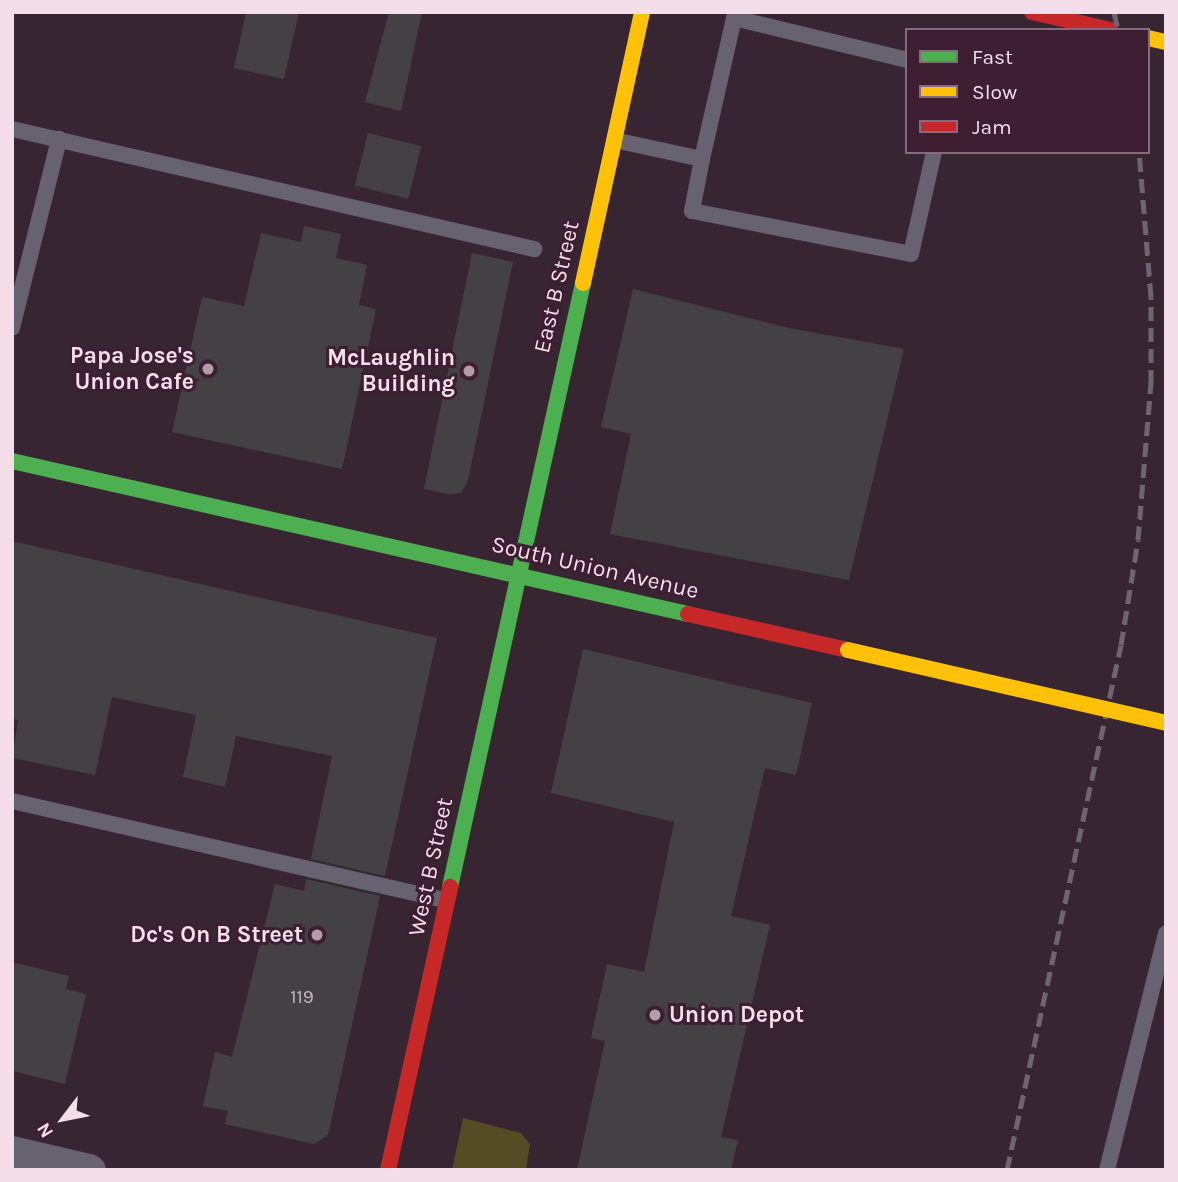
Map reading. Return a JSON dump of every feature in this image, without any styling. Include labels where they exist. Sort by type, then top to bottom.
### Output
[{"type":"street","name":"East B Street","points":[[516,572],[642,12]]},
{"type":"street","points":[[1032,12],[1102,28]]},
{"type":"street","name":"South Union Avenue","points":[[12,461],[516,572],[1166,723]]},
{"type":"street","name":"West B Street","points":[[388,1170],[516,572]]},
{"type":"street","points":[[12,1153],[89,1170]]},
{"type":"lane","points":[[905,60],[734,18],[692,211],[911,254],[934,154]]},
{"type":"lane","points":[[12,129],[534,249]]},
{"type":"lane","points":[[12,328],[59,139]]},
{"type":"lane","points":[[614,140],[702,159]]},
{"type":"lane","points":[[12,801],[447,901]]},
{"type":"lane","points":[[1107,1170],[1166,933]]},
{"type":"shaded area","points":[[463,1118],[521,1133],[530,1144],[526,1170],[452,1170]]},
{"type":"building","points":[[246,12],[299,12],[284,79],[234,68]]},
{"type":"building","points":[[389,12],[422,12],[401,111],[365,102]]},
{"type":"building","points":[[368,133],[421,146],[408,199],[355,185]]},
{"type":"building","points":[[304,226],[341,234],[336,258],[367,265],[359,305],[376,309],[342,469],[172,432],[202,297],[244,306],[261,233],[301,242]]},
{"type":"building","name":"McLaughlin Building","points":[[472,253],[513,262],[468,480],[461,493],[448,494],[424,489]]},
{"type":"building","points":[[633,289],[789,328],[904,349],[849,580],[610,534],[631,434],[601,427]]},
{"type":"building","points":[[12,541],[437,638],[385,876],[311,859],[332,756],[236,736],[225,787],[183,777],[196,715],[112,697],[95,775],[12,758],[18,720],[12,719]]},
{"type":"building","points":[[583,649],[812,703],[796,775],[765,768],[731,916],[770,925],[721,1137],[738,1140],[731,1170],[577,1170],[605,1041],[591,1038],[607,964],[644,972],[674,822],[551,793]]},
{"type":"building","points":[[306,879],[380,896],[328,1135],[314,1144],[225,1124],[228,1111],[203,1106],[215,1052],[232,1057],[275,884],[304,891]]},
{"type":"building","points":[[12,962],[69,976],[66,989],[86,994],[65,1084],[12,1071]]},
{"type":"railway","points":[[1114,12],[1118,28]]},
{"type":"railway","points":[[1007,1170],[1121,645],[1138,540],[1151,383],[1151,297],[1139,154]]},
{"type":"traffic: fast","points":[[450,887],[583,283]]},
{"type":"traffic: fast","points":[[12,461],[688,614]]},
{"type":"traffic: slow","points":[[583,283],[642,12]]},
{"type":"traffic: slow","points":[[1150,38],[1166,42]]},
{"type":"traffic: slow","points":[[848,650],[1166,723]]},
{"type":"traffic: jam","points":[[1032,12],[1102,28]]},
{"type":"traffic: jam","points":[[688,614],[848,650]]},
{"type":"traffic: jam","points":[[388,1170],[450,887]]},
{"type":"place","name":"Papa Jose's Union Cafe","points":[[208,369]]},
{"type":"place","name":"McLaughlin Building","points":[[469,371]]},
{"type":"place","name":"Dc's On B Street","points":[[317,935]]},
{"type":"place","name":"Union Depot","points":[[655,1015]]}]
